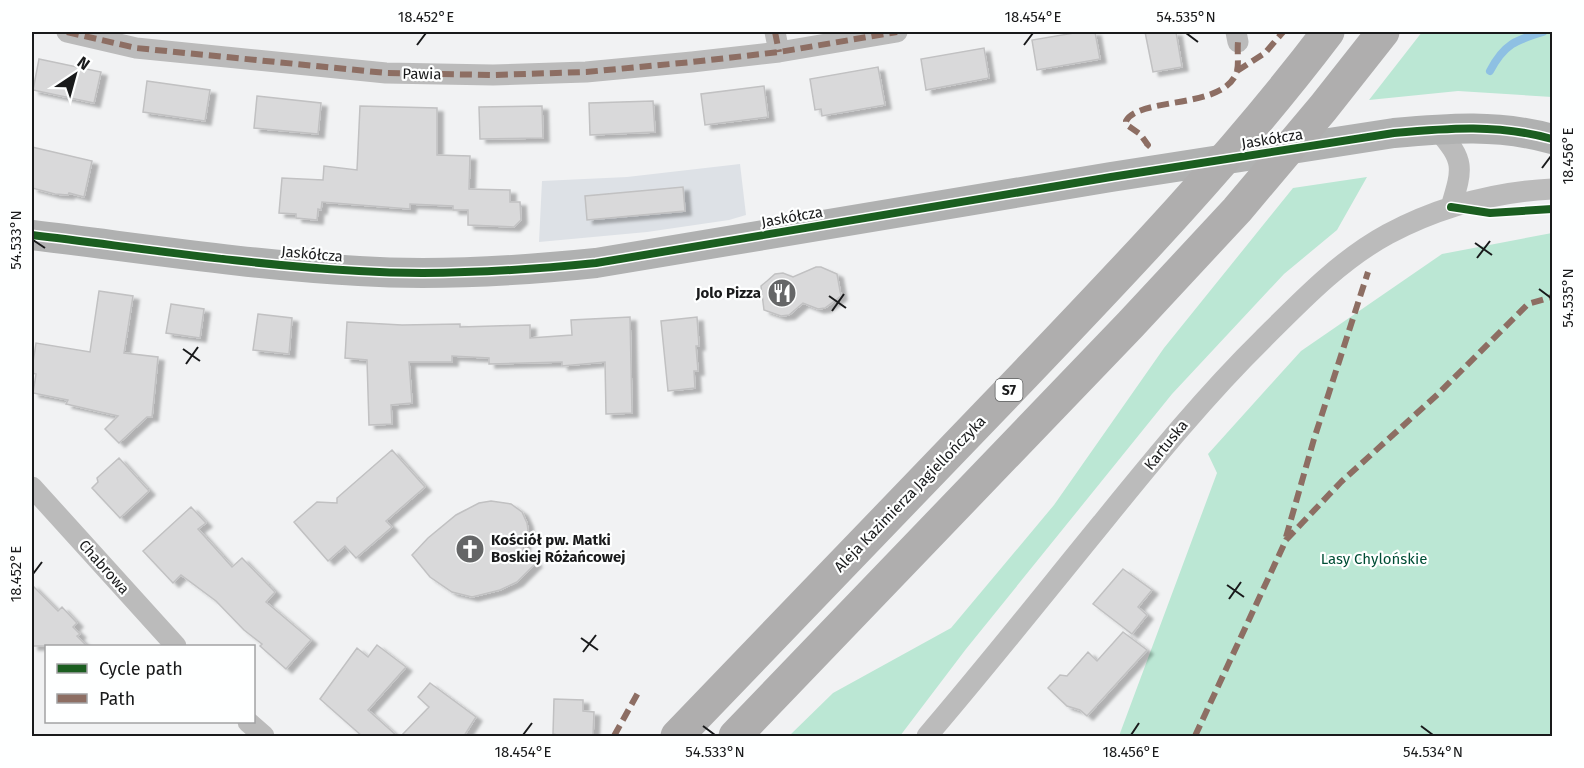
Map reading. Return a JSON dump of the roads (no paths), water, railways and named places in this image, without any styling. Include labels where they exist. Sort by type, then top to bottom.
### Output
[{"type":"highway","name":"Aleja Kazimierza Jagiellończyka","points":[[677,736],[1112,283],[1190,198],[1273,101],[1328,32]]},
{"type":"highway","points":[[735,736],[1130,325],[1237,210],[1323,108],[1383,32]]},
{"type":"street","name":"Pawia","points":[[67,32],[136,48],[386,73],[493,75],[586,72],[777,42],[897,32]]},
{"type":"street","name":"Jaskółcza","points":[[32,235],[245,261],[359,272],[439,273],[524,269],[596,263],[1111,177],[1394,134],[1437,129],[1508,129],[1552,139]]},
{"type":"street","points":[[1437,129],[1457,154],[1460,164],[1451,207]]},
{"type":"street","name":"Kartuska","points":[[927,736],[1188,417],[1290,312],[1354,257],[1388,235],[1451,207],[1508,193],[1552,189]]},
{"type":"street","name":"Chabrowa","points":[[32,488],[175,645]]},
{"type":"street","points":[[249,723],[264,736]]},
{"type":"waterway","points":[[1490,71],[1500,55],[1512,44],[1543,32]]},
{"type":"place","name":"Jolo Pizza","points":[[782,293]]},
{"type":"place","name":"Kościół pw. Matki Boskiej Różańcowej","points":[[470,549]]},
{"type":"park label","name":"Lasy Chylońskie","points":[[1374,559]]}]
